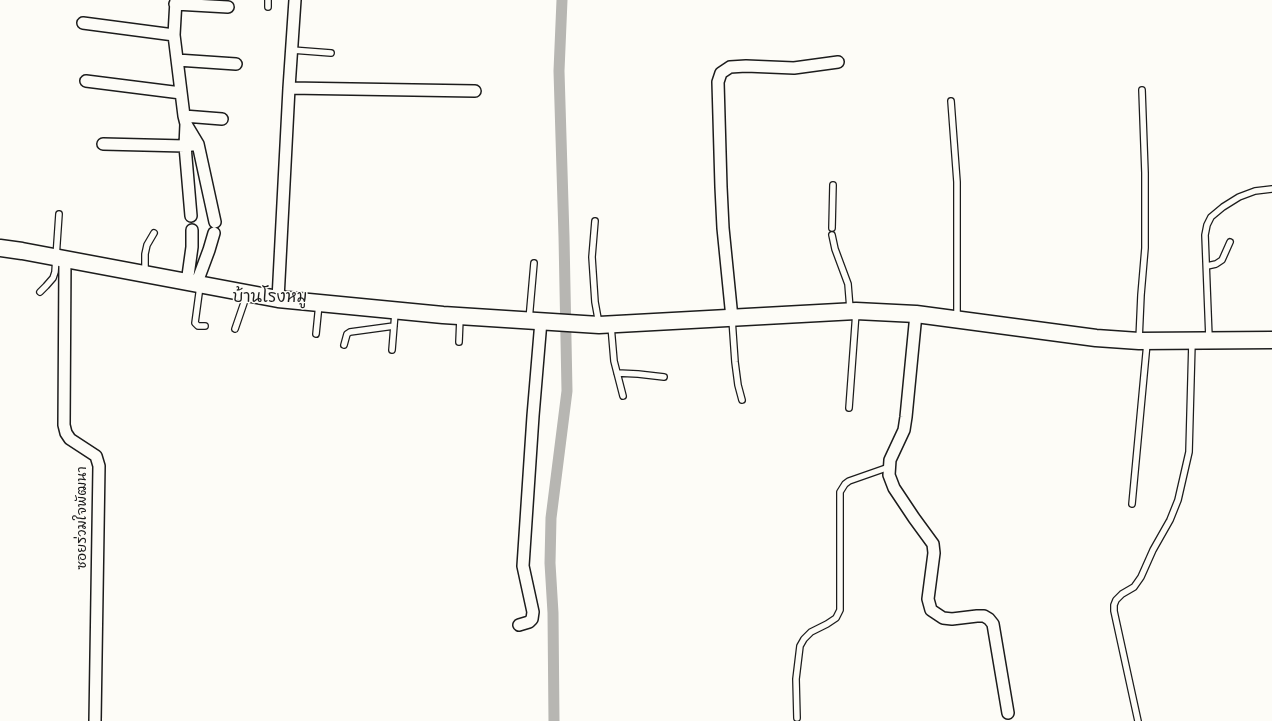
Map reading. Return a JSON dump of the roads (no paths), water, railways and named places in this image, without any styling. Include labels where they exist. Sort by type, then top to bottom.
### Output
[{"type":"street","points":[[278,299],[295,0]]},
{"type":"street","points":[[192,216],[185,146],[185,120],[180,93],[174,35],[175,2],[228,7]]},
{"type":"street","points":[[83,23],[174,35]]},
{"type":"street","points":[[177,60],[236,64]]},
{"type":"street","points":[[732,318],[721,194],[718,82],[722,72],[730,67],[746,66],[794,68],[838,62]]},
{"type":"street","points":[[86,82],[180,93]]},
{"type":"street","points":[[289,88],[475,90]]},
{"type":"street","points":[[185,120],[222,119]]},
{"type":"street","points":[[185,120],[198,144],[215,222]]},
{"type":"street","points":[[103,144],[185,146],[198,144]]},
{"type":"street","points":[[192,230],[194,284]]},
{"type":"street","points":[[194,284],[210,250],[214,233]]},
{"type":"street","points":[[0,248],[278,299],[460,316],[601,324],[853,311],[916,314],[1096,338],[1143,341],[1272,340]]},
{"type":"street","name":"ซอยร่วมใจพัฒนา","points":[[61,258],[64,425],[66,433],[70,439],[96,456],[99,466],[95,721]]},
{"type":"street","points":[[916,314],[904,430],[899,444],[892,455],[889,475],[894,488],[933,544],[934,553],[928,600],[931,610],[943,618],[952,620],[984,616],[990,619],[993,624],[1008,714]]},
{"type":"street","points":[[519,625],[529,622],[532,619],[533,612],[523,566],[533,416],[535,321]]},
{"type":"lane","points":[[268,0],[268,7]]},
{"type":"lane","points":[[292,50],[331,53]]},
{"type":"lane","points":[[1132,504],[1143,341],[1145,173],[1142,90]]},
{"type":"lane","points":[[951,101],[958,188],[957,320]]},
{"type":"lane","points":[[832,228],[833,185]]},
{"type":"lane","points":[[1210,341],[1205,235],[1207,225],[1211,217],[1240,197],[1255,191],[1272,189]]},
{"type":"lane","points":[[40,292],[52,278],[61,258],[60,214]]},
{"type":"lane","points":[[595,221],[592,257],[595,302],[601,324],[613,356],[623,396]]},
{"type":"lane","points":[[145,275],[145,254],[147,245],[154,233]]},
{"type":"lane","points":[[832,235],[835,249],[848,284],[853,311],[849,408]]},
{"type":"lane","points":[[1207,266],[1216,264],[1222,260],[1230,242]]},
{"type":"lane","points":[[534,262],[535,321]]},
{"type":"lane","points":[[194,284],[195,323],[198,326],[205,326]]},
{"type":"lane","points":[[235,329],[247,294]]},
{"type":"lane","points":[[316,334],[319,303]]},
{"type":"lane","points":[[392,350],[396,310]]},
{"type":"lane","points":[[459,342],[460,316]]},
{"type":"lane","points":[[732,318],[735,362],[738,385],[742,400]]},
{"type":"lane","points":[[344,345],[347,334],[350,332],[394,326]]},
{"type":"lane","points":[[1138,721],[1114,611],[1114,605],[1116,600],[1122,594],[1134,587],[1170,520],[1178,500],[1189,452],[1192,341]]},
{"type":"lane","points":[[617,373],[664,377]]},
{"type":"lane","points":[[797,718],[796,679],[800,646],[811,632],[836,618],[840,610],[840,492],[849,481],[889,467]]},
{"type":"waterway","points":[[554,721],[553,613],[550,563],[551,518],[567,391],[559,71],[562,0]]},
{"type":"district","name":"บ้านโรงหมู","points":[[270,298]]}]
